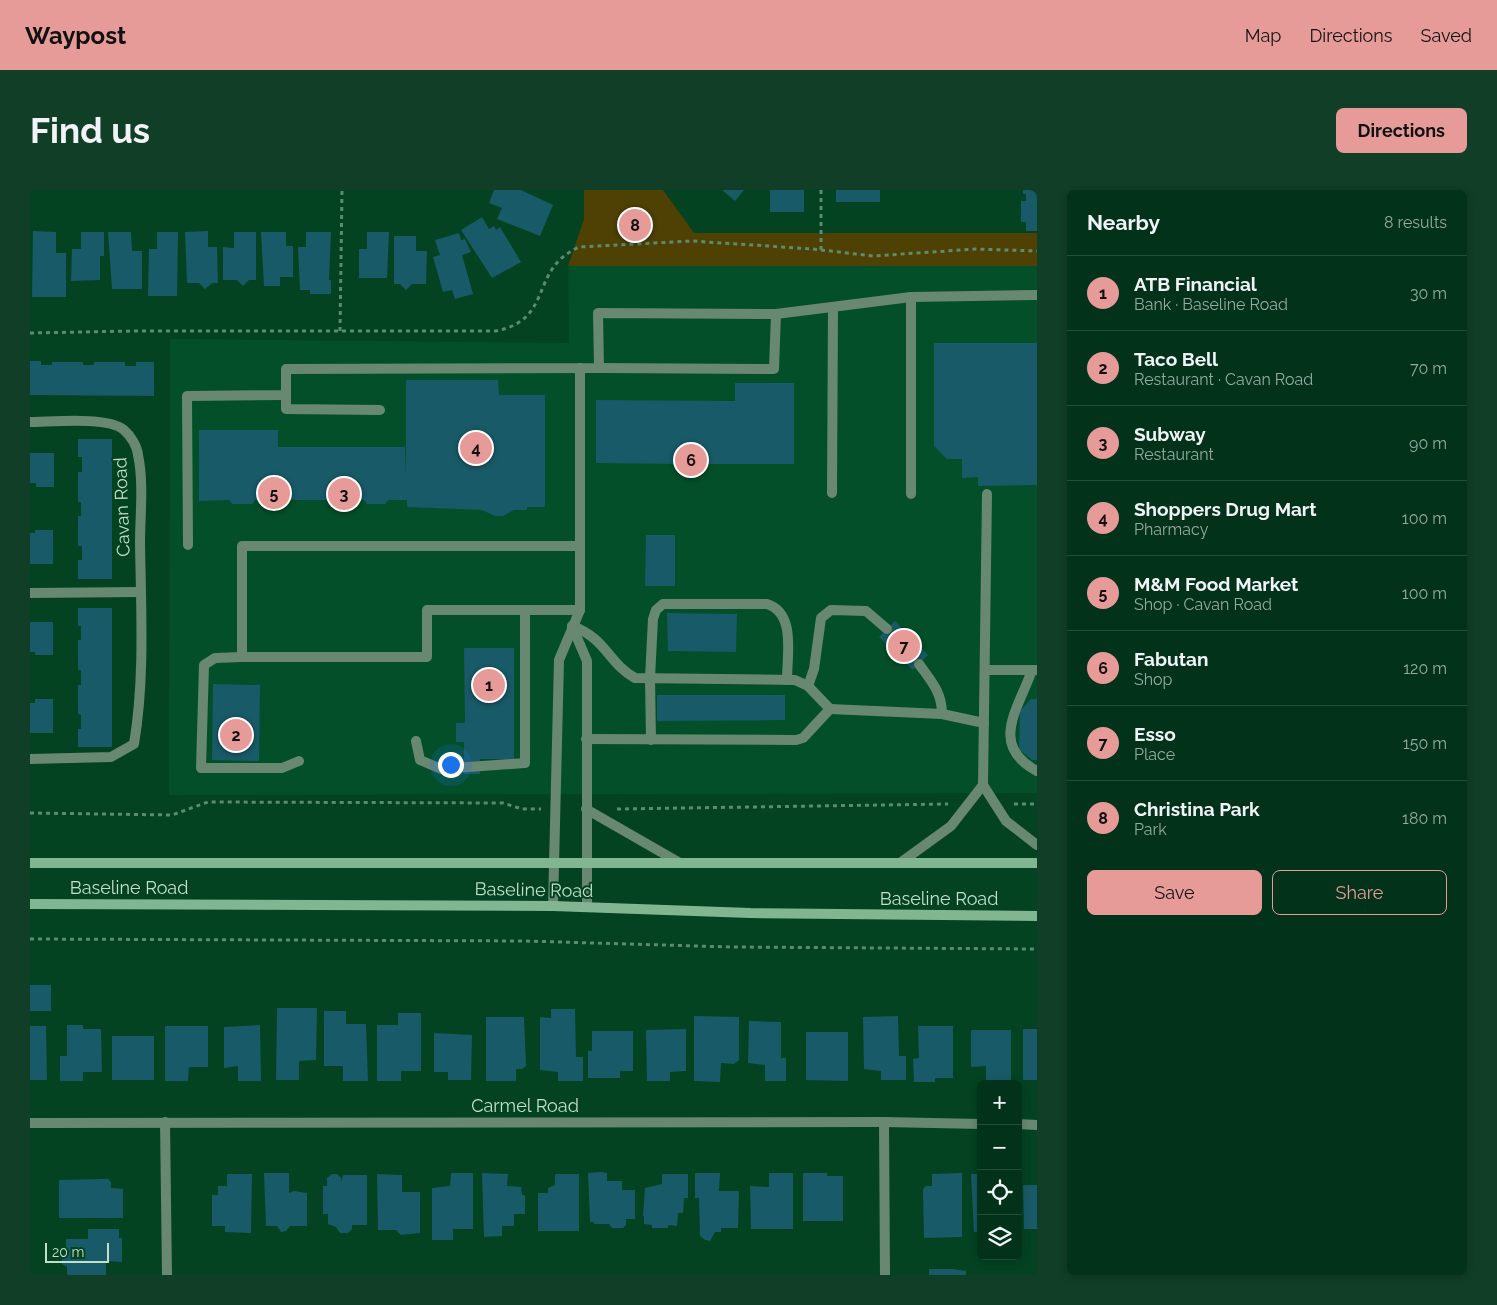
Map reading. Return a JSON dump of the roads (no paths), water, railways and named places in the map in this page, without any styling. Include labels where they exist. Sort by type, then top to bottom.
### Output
[{"type":"main road","name":"Baseline Road","points":[[30,863],[1037,863]]},
{"type":"main road","name":"Baseline Road","points":[[30,904],[553,906],[750,914],[1037,916]]},
{"type":"street","points":[[599,368],[598,313],[776,314],[911,297],[1037,295]]},
{"type":"street","points":[[911,297],[911,494]]},
{"type":"street","points":[[832,493],[833,308]]},
{"type":"street","points":[[380,410],[286,409],[286,369],[774,369],[776,314]]},
{"type":"street","points":[[553,906],[559,660],[580,610],[580,368]]},
{"type":"street","points":[[188,545],[187,396],[286,395]]},
{"type":"street","name":"Cavan Road","points":[[30,422],[100,422],[121,428],[128,434],[137,450],[140,467],[139,716],[134,744],[111,758],[30,759]]},
{"type":"street","points":[[987,494],[983,785],[1006,821],[1037,845]]},
{"type":"street","points":[[242,657],[242,546],[580,546]]},
{"type":"street","points":[[30,593],[140,592]]},
{"type":"street","points":[[651,740],[650,678],[653,619],[656,610],[663,604],[758,604],[777,607],[787,622],[787,680]]},
{"type":"street","points":[[299,761],[282,768],[201,768],[204,665],[215,658],[242,657],[427,657],[427,610],[580,610]]},
{"type":"street","points":[[416,741],[420,760],[441,769],[526,763],[525,610]]},
{"type":"street","points":[[808,686],[814,669],[821,618],[831,610],[866,611],[887,629]]},
{"type":"street","points":[[572,626],[584,631],[602,644],[631,675],[650,678],[787,680],[802,682],[830,709],[942,714],[984,723]]},
{"type":"street","points":[[572,626],[586,661],[587,908]]},
{"type":"street","points":[[919,664],[938,690],[942,702],[942,714]]},
{"type":"street","points":[[986,670],[1035,670],[1013,714],[1010,742],[1020,762],[1037,771]]},
{"type":"street","points":[[586,740],[796,740],[803,738],[830,709]]},
{"type":"street","points":[[900,864],[951,826],[983,785]]},
{"type":"street","points":[[586,808],[680,863]]},
{"type":"street","points":[[166,1122],[167,1275]]},
{"type":"street","points":[[884,1122],[886,1275]]},
{"type":"street","name":"Carmel Road","points":[[30,1123],[884,1122],[977,1124]]},
{"type":"street","points":[[1022,1124],[1037,1125]]},
{"type":"place","name":"Christina Park","points":[[635,225]]},
{"type":"place","name":"Shoppers Drug Mart","points":[[476,448]]},
{"type":"place","name":"Fabutan","points":[[691,460]]},
{"type":"place","name":"M&M Food Market","points":[[274,493]]},
{"type":"place","name":"Subway","points":[[344,494]]},
{"type":"place","name":"Esso","points":[[904,646]]},
{"type":"place","name":"ATB Financial","points":[[489,685]]},
{"type":"place","name":"Taco Bell","points":[[236,735]]}]
